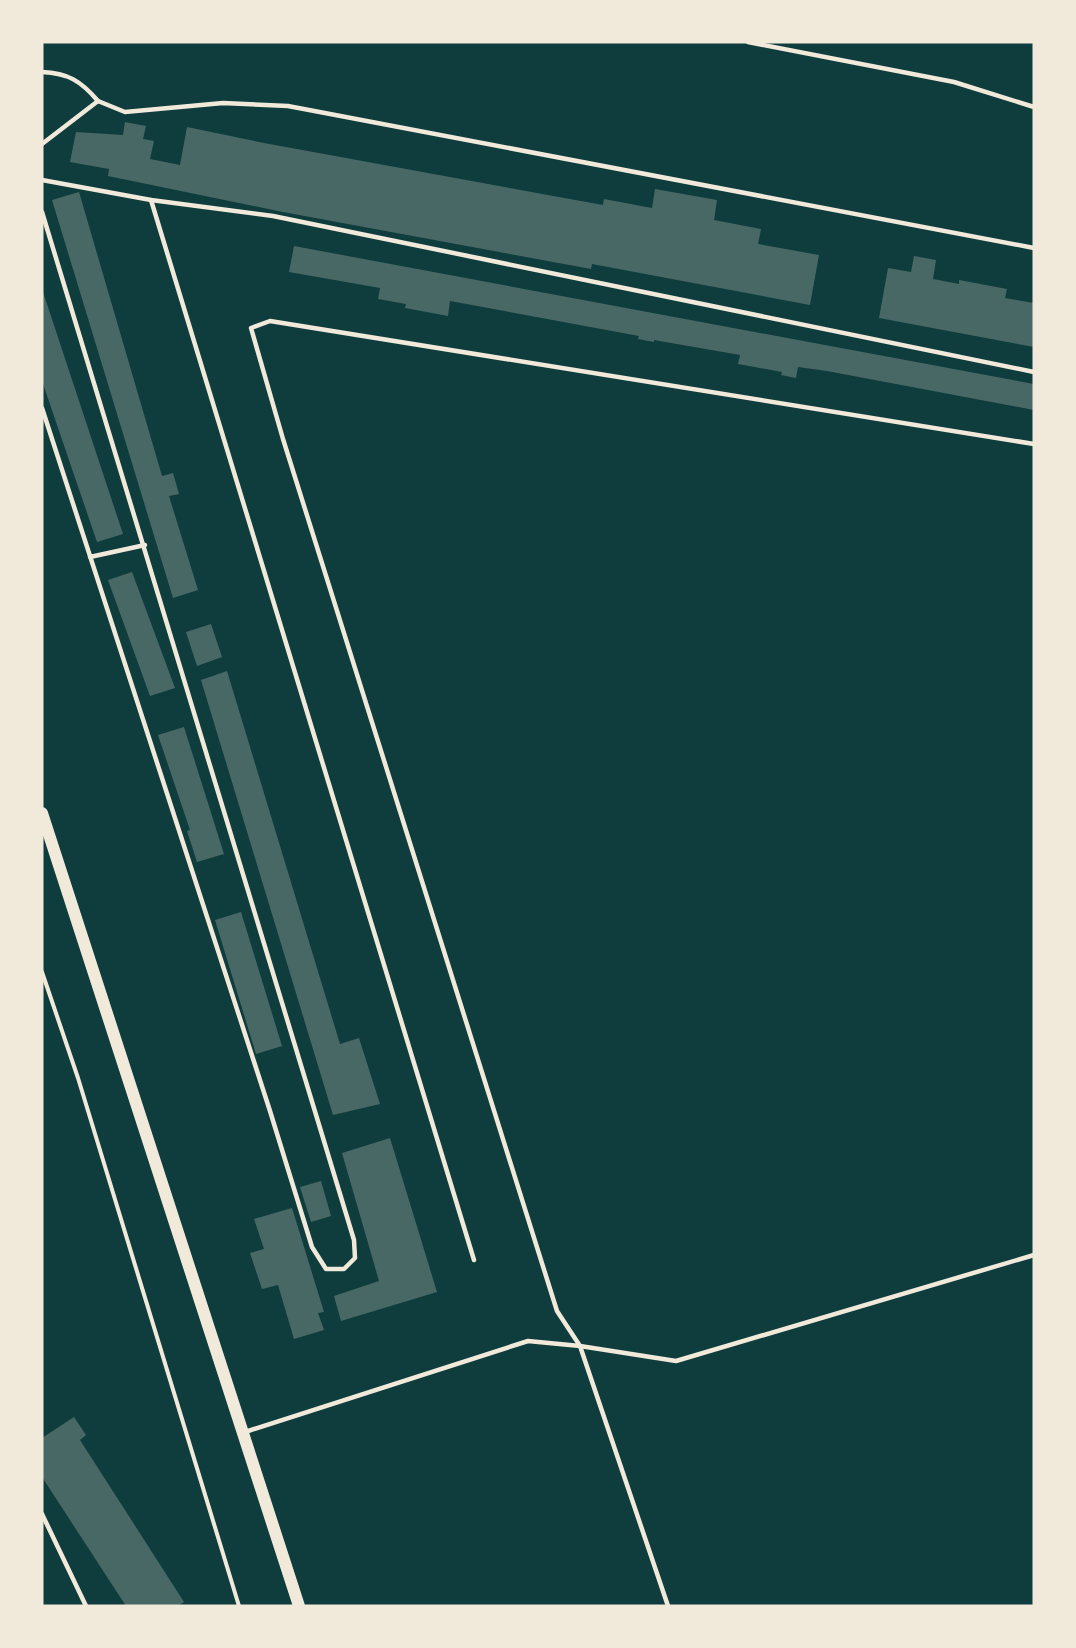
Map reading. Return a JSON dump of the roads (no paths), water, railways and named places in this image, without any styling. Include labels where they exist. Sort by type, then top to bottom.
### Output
[{"type":"main road","points":[[42,813],[245,1432],[299,1606]]},
{"type":"lane","points":[[748,42],[954,82],[1034,107]]},
{"type":"lane","points":[[42,72],[71,76],[86,86],[98,101],[125,112],[223,103],[288,106],[1034,248]]},
{"type":"lane","points":[[42,144],[98,101]]},
{"type":"lane","points":[[42,180],[151,201],[273,216],[1034,372]]},
{"type":"lane","points":[[151,201],[474,1260]]},
{"type":"lane","points":[[42,212],[145,545],[354,1240],[355,1258],[344,1269],[326,1269],[312,1247],[42,408]]},
{"type":"lane","points":[[668,1606],[580,1346],[557,1311],[286,450],[251,328],[270,321],[1034,444]]},
{"type":"lane","points":[[90,557],[145,545]]},
{"type":"lane","points":[[245,1432],[528,1341],[580,1346],[675,1361],[1034,1255]]},
{"type":"lane","points":[[42,1514],[86,1606]]}]
